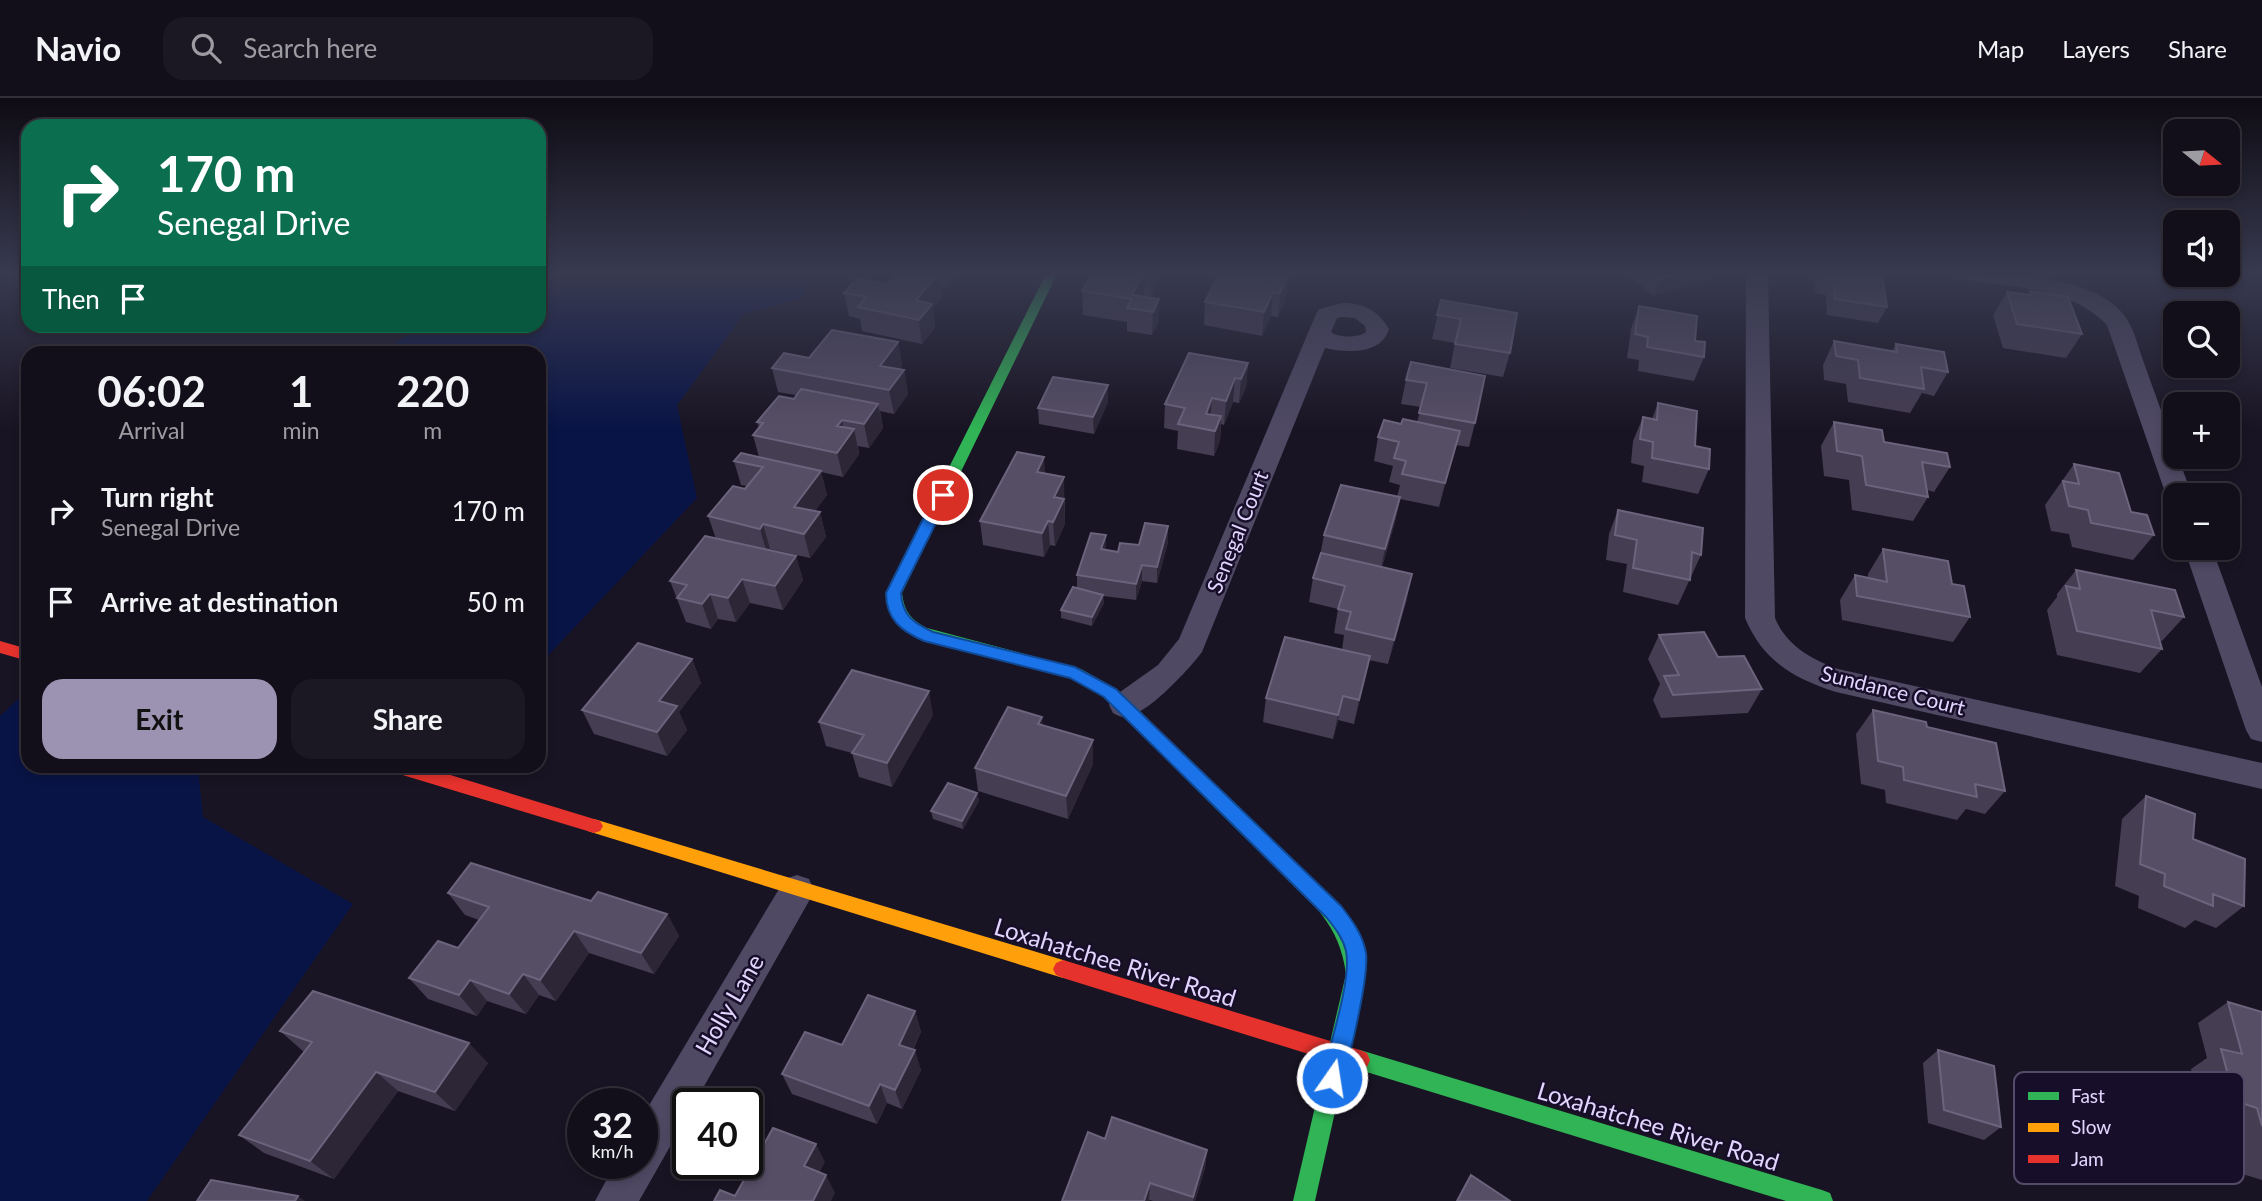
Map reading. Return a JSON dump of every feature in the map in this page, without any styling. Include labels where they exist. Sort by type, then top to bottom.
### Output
[{"type":"street","points":[[1027,325],[894,593],[894,606],[901,619],[913,630],[1075,673],[1110,693],[1334,912],[1348,930],[1356,952],[1356,974],[1304,1201]]},
{"type":"street","name":"Sundance Court","points":[[1757,325],[1760,618],[1765,633],[1777,649],[1794,663],[1836,680],[2262,776]]},
{"type":"street","points":[[2120,325],[2175,483]]},
{"type":"street","name":"Senegal Court","points":[[1124,705],[1169,673],[1192,644],[1319,334]]},
{"type":"street","points":[[2202,560],[2262,730]]},
{"type":"street","name":"Loxahatchee River Road","points":[[419,773],[1822,1201]]},
{"type":"street","name":"Holly Lane","points":[[658,1129],[797,890]]},
{"type":"street","points":[[616,1201],[629,1179]]},
{"type":"shaded area","points":[[546,325],[736,325],[677,405],[697,498],[546,658],[546,346],[393,346],[408,333],[546,333]]},
{"type":"shaded area","points":[[21,696],[21,773],[199,773],[203,817],[353,904],[147,1201],[0,1201],[0,716]]},
{"type":"building","points":[[1459,325],[1515,325],[1510,353],[1455,344]]},
{"type":"building","points":[[1636,325],[1696,325],[1695,341],[1705,342],[1704,357],[1647,347],[1648,337],[1635,334]]},
{"type":"building","points":[[2027,325],[2079,325],[2082,334]]},
{"type":"building","points":[[832,330],[898,342],[880,366],[904,370],[889,390],[772,368],[784,353],[809,358]]},
{"type":"building","points":[[1834,341],[1897,352],[1896,344],[1944,352],[1948,372],[1921,367],[1924,389],[1860,378],[1858,360],[1836,356]]},
{"type":"building","points":[[1189,353],[1248,363],[1241,379],[1235,378],[1226,401],[1212,398],[1206,414],[1221,416],[1215,431],[1178,424],[1185,408],[1165,404]]},
{"type":"building","points":[[1411,362],[1485,376],[1475,423],[1419,413],[1427,383],[1406,380]]},
{"type":"building","points":[[1053,377],[1108,385],[1093,417],[1038,408]]},
{"type":"building","points":[[801,389],[878,404],[864,424],[842,420],[837,426],[854,429],[837,453],[753,435],[763,423],[757,422],[779,396],[794,399]]},
{"type":"building","points":[[1658,403],[1697,411],[1695,446],[1710,449],[1709,469],[1652,458],[1653,442],[1640,439],[1643,417],[1657,420]]},
{"type":"building","points":[[1403,419],[1460,431],[1445,483],[1402,474],[1406,461],[1394,458],[1399,442],[1378,437],[1384,420],[1401,424]]},
{"type":"building","points":[[1834,422],[1882,430],[1884,442],[1947,453],[1950,467],[1922,462],[1928,497],[1866,485],[1862,456],[1837,451]]},
{"type":"building","points":[[1017,452],[1044,457],[1037,472],[1064,477],[1054,497],[1064,499],[1053,522],[1048,521],[1042,533],[980,521]]},
{"type":"building","points":[[741,453],[821,471],[794,507],[820,512],[804,534],[763,524],[760,529],[708,516],[733,486],[745,489],[763,467],[734,461]]},
{"type":"building","points":[[2074,464],[2119,473],[2131,512],[2147,515],[2154,535],[2091,523],[2088,510],[2069,506],[2063,481],[2079,484]]},
{"type":"building","points":[[1341,485],[1400,497],[1385,549],[1324,535]]},
{"type":"building","points":[[1618,510],[1703,528],[1701,555],[1692,552],[1690,580],[1633,568],[1637,540],[1615,535]]},
{"type":"building","points":[[1145,523],[1168,526],[1157,567],[1142,565],[1136,584],[1077,575],[1091,533],[1106,535],[1101,549],[1118,552],[1120,543],[1139,545]]},
{"type":"building","points":[[705,536],[796,556],[775,586],[742,579],[728,598],[710,594],[702,604],[677,598],[687,585],[670,581]]},
{"type":"building","points":[[1883,549],[1948,561],[1952,584],[1964,586],[1970,617],[1857,596],[1855,575],[1887,582]]},
{"type":"building","points":[[1321,553],[1412,574],[1394,640],[1346,629],[1351,612],[1338,609],[1345,586],[1313,578]]},
{"type":"building","points":[[2076,570],[2175,590],[2184,617],[2151,610],[2162,649],[2077,631],[2066,586],[2080,589]]},
{"type":"building","points":[[1073,587],[1103,595],[1092,617],[1061,610]]},
{"type":"building","points":[[1704,632],[1718,657],[1744,656],[1762,689],[1673,695],[1664,676],[1679,675],[1659,635]]},
{"type":"building","points":[[1285,637],[1370,656],[1359,700],[1343,696],[1338,715],[1266,698]]},
{"type":"building","points":[[638,643],[692,659],[659,701],[677,706],[657,732],[582,710]]},
{"type":"building","points":[[852,670],[929,691],[887,763],[852,753],[864,735],[819,722]]},
{"type":"building","points":[[1008,707],[1042,717],[1038,724],[1093,740],[1066,796],[975,768]]},
{"type":"building","points":[[1873,710],[1926,722],[1927,727],[1996,743],[2005,791],[1975,784],[1977,797],[1904,780],[1903,767],[1878,761]]},
{"type":"building","points":[[948,783],[977,793],[962,821],[931,811]]},
{"type":"building","points":[[2146,796],[2195,814],[2193,839],[2245,859],[2244,906],[2213,894],[2213,906],[2164,886],[2165,874],[2140,864]]},
{"type":"building","points":[[471,863],[591,901],[598,892],[667,914],[641,953],[574,931],[540,980],[523,974],[509,994],[470,980],[459,995],[409,978],[438,941],[458,948],[489,907],[448,893]]},
{"type":"building","points":[[313,991],[469,1043],[435,1092],[376,1072],[310,1161],[239,1135],[312,1042],[280,1031]]},
{"type":"building","points":[[868,995],[915,1011],[899,1045],[915,1050],[895,1090],[880,1084],[869,1106],[782,1074],[805,1032],[842,1045]]},
{"type":"building","points":[[2228,1002],[2262,1012],[2262,1126],[2257,1108],[2244,1104],[2244,1072],[2227,1072],[2221,1049],[2242,1054]]},
{"type":"building","points":[[1938,1050],[1994,1066],[2001,1127],[1944,1110]]},
{"type":"building","points":[[1112,1117],[1207,1150],[1193,1197],[1150,1183],[1144,1201],[1062,1201],[1088,1132],[1105,1139]]},
{"type":"building","points":[[773,1128],[816,1144],[804,1166],[826,1175],[813,1201],[714,1201],[720,1190],[735,1196],[744,1179],[763,1179],[763,1146]]},
{"type":"building","points":[[1471,1175],[1510,1201],[1457,1201]]},
{"type":"building","points":[[211,1180],[298,1196],[295,1201],[197,1201]]},
{"type":"traffic: fast","points":[[1027,325],[894,593],[896,606],[910,626],[922,633],[1075,673],[1110,693],[1136,718]]},
{"type":"traffic: fast","points":[[1285,864],[1322,900],[1342,926],[1354,956],[1356,974],[1304,1201]]},
{"type":"traffic: fast","points":[[1360,1060],[1822,1201]]},
{"type":"traffic: slow","points":[[594,826],[1063,969]]},
{"type":"traffic: jam","points":[[0,647],[21,653]]},
{"type":"traffic: jam","points":[[1136,718],[1285,864]]},
{"type":"traffic: jam","points":[[419,773],[594,826]]},
{"type":"traffic: jam","points":[[1063,969],[1360,1060]]},
{"type":"route","points":[[943,495],[894,593],[894,606],[901,619],[913,630],[929,636],[1075,673],[1110,693],[1334,912],[1348,930],[1356,952],[1356,974],[1332,1078]]}]
